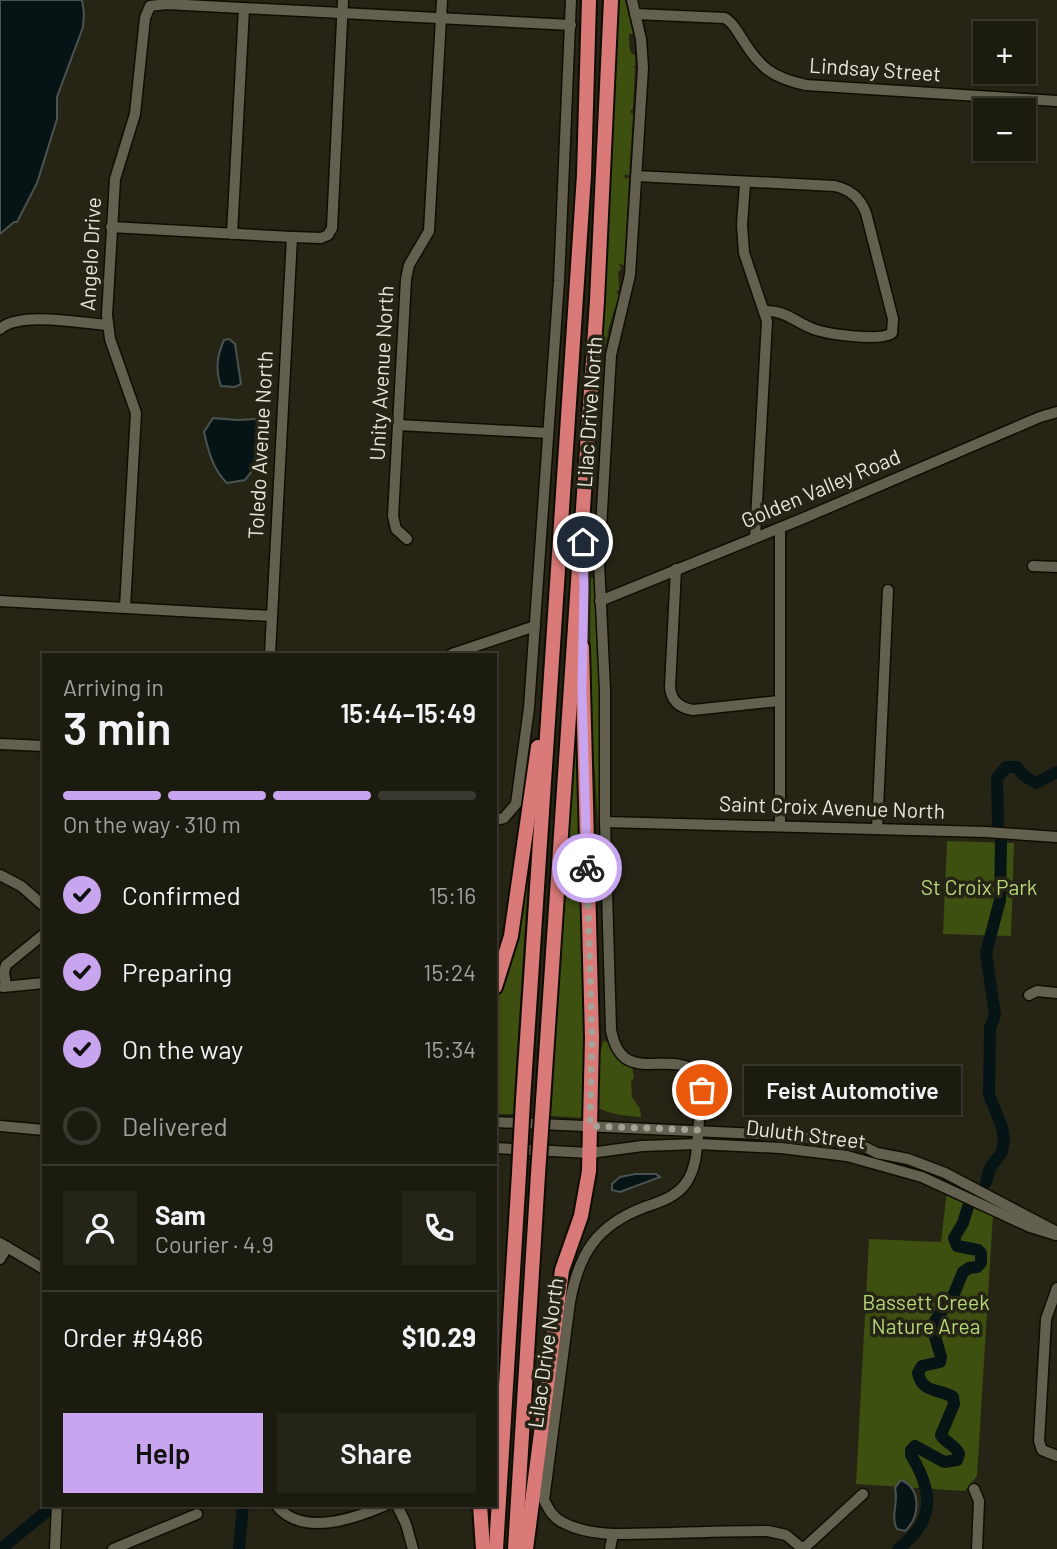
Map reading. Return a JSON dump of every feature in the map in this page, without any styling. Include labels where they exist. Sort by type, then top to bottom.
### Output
[{"type":"highway","points":[[496,1549],[582,201],[589,0]]},
{"type":"highway","points":[[515,1549],[603,208],[611,0]]},
{"type":"highway","points":[[526,1549],[562,1270],[586,1200],[590,1153],[591,1079],[582,722],[583,519]]},
{"type":"highway","points":[[497,981],[512,936],[539,736],[551,680]]},
{"type":"highway","points":[[480,1507],[483,1549]]},
{"type":"street","points":[[111,227],[292,237],[321,238],[328,235],[332,229],[343,0]]},
{"type":"street","name":"Unity Avenue North","points":[[407,539],[396,529],[393,516],[407,271],[427,237],[431,215],[442,0]]},
{"type":"street","name":"Lilac Drive North","points":[[497,819],[510,813],[516,804],[529,708],[564,199],[571,0]]},
{"type":"street","name":"Lilac Drive North","points":[[613,1534],[567,1525],[556,1519],[544,1500],[570,1302],[580,1265],[593,1241],[612,1223],[627,1214],[669,1198],[682,1188],[692,1171],[698,1144],[702,1090],[699,1074],[690,1067],[632,1062],[618,1052],[611,1030],[600,545],[612,341],[630,275],[636,176],[643,54],[632,0]]},
{"type":"street","points":[[166,2],[571,25]]},
{"type":"street","name":"Angelo Drive","points":[[125,607],[136,413],[107,325],[111,227],[115,179],[135,114],[146,12],[150,6],[166,2]]},
{"type":"street","points":[[232,234],[244,8]]},
{"type":"street","name":"Lindsay Street","points":[[635,14],[725,18],[765,69],[777,77],[806,85],[1057,102]]},
{"type":"street","points":[[1057,94],[1057,102]]},
{"type":"street","points":[[636,176],[835,186],[851,192],[863,205],[893,319],[891,333],[883,338],[827,332],[810,328],[782,312],[765,311]]},
{"type":"street","points":[[745,183],[742,225],[744,253],[765,311],[767,335],[755,537]]},
{"type":"street","name":"Toledo Avenue North","points":[[270,653],[292,237]]},
{"type":"street","points":[[0,329],[5,324],[21,319],[107,325]]},
{"type":"street","name":"Golden Valley Road","points":[[600,601],[1057,412]]},
{"type":"street","points":[[398,425],[548,433]]},
{"type":"street","points":[[780,528],[780,826]]},
{"type":"street","points":[[1033,566],[1057,567]]},
{"type":"street","points":[[676,569],[670,687],[674,701],[685,709],[693,710],[779,701]]},
{"type":"street","points":[[877,829],[888,590]]},
{"type":"street","points":[[0,601],[271,616]]},
{"type":"street","points":[[455,653],[535,626]]},
{"type":"street","points":[[0,744],[42,746]]},
{"type":"street","name":"Saint Croix Avenue North","points":[[605,822],[986,832],[1057,837]]},
{"type":"street","points":[[0,875],[21,886],[42,904]]},
{"type":"street","points":[[42,936],[6,965],[3,987],[42,983]]},
{"type":"street","points":[[1028,995],[1037,991],[1057,993]]},
{"type":"street","name":"Duluth Street","points":[[497,1122],[698,1130],[809,1137],[859,1144],[877,1153],[908,1159],[945,1173],[1057,1233]]},
{"type":"street","points":[[0,1126],[42,1130]]},
{"type":"street","name":"Duluth Street","points":[[497,1147],[590,1153],[642,1146],[698,1144],[781,1148],[847,1156],[922,1177],[1030,1227],[1057,1233]]},
{"type":"street","points":[[0,1259],[3,1245],[42,1268]]},
{"type":"street","points":[[1057,1288],[1046,1319],[1039,1441],[1042,1450],[1057,1456]]},
{"type":"street","points":[[974,1489],[979,1501],[977,1549]]},
{"type":"street","points":[[610,1549],[613,1534],[768,1531],[786,1535],[803,1549],[863,1494]]},
{"type":"street","points":[[55,1549],[57,1507]]},
{"type":"street","points":[[278,1507],[291,1517],[329,1523],[381,1507]]},
{"type":"street","points":[[398,1507],[406,1524],[412,1549]]},
{"type":"street","points":[[113,1549],[197,1514]]},
{"type":"green space","points":[[619,0],[625,0],[633,34],[629,34],[630,51],[635,55],[633,108],[630,112],[633,114],[629,176],[624,176],[626,179],[629,177],[624,265],[619,264],[619,290],[616,292],[619,295],[605,348],[601,348]]},
{"type":"green space","points":[[591,578],[595,578],[600,696],[601,834],[593,738]]},
{"type":"green space","points":[[576,728],[579,728],[587,1012],[585,1118],[551,1116]]},
{"type":"green space","name":"St Croix Park","points":[[947,841],[1014,843],[1011,936],[943,934]]},
{"type":"green space","points":[[530,847],[513,1114],[497,1114],[497,985]]},
{"type":"green space","points":[[603,1041],[608,1042],[620,1061],[632,1066],[632,1097],[640,1109],[641,1117],[598,1108],[596,1072]]},
{"type":"green space","name":"Bassett Creek Nature Area","points":[[947,1190],[993,1214],[977,1476],[965,1491],[856,1484],[869,1239],[941,1242]]},
{"type":"shaded area","points":[[0,0],[82,0],[84,13],[83,27],[57,97],[57,119],[37,183],[17,222],[0,234]]},
{"type":"shaded area","points":[[229,339],[235,344],[241,384],[235,387],[221,386],[218,374],[220,351],[224,340]]},
{"type":"shaded area","points":[[213,418],[258,419],[262,426],[262,450],[245,480],[227,483],[215,466],[204,432]]},
{"type":"shaded area","points":[[656,1174],[660,1177],[620,1192],[612,1190],[612,1184],[620,1177]]},
{"type":"shaded area","points":[[901,1480],[913,1490],[916,1504],[914,1518],[905,1531],[897,1529],[894,1519],[895,1488]]},
{"type":"waterway","points":[[998,825],[997,778],[1006,767],[1017,767],[1023,775],[1036,783],[1057,772]]},
{"type":"waterway","points":[[986,1182],[990,1168],[1002,1152],[1004,1139],[989,1095],[990,1028],[995,1015],[986,953],[1000,900],[1001,841]]},
{"type":"waterway","points":[[898,1549],[919,1528],[927,1506],[924,1482],[911,1450],[915,1446],[944,1462],[957,1460],[959,1454],[941,1435],[954,1404],[953,1397],[927,1387],[920,1380],[918,1373],[922,1366],[940,1362],[933,1330],[935,1321],[954,1294],[963,1272],[981,1263],[981,1253],[978,1250],[957,1246],[954,1238],[968,1207]]},
{"type":"waterway","points":[[239,1549],[243,1507]]},
{"type":"waterway","points":[[1,1549],[47,1511]]},
{"type":"way so far","points":[[587,868],[592,1038],[590,1126],[698,1130],[702,1090]]},
{"type":"place","name":"Feist Automotive","points":[[702,1090]]},
{"type":"route","points":[[583,542],[582,688],[587,868]]}]
